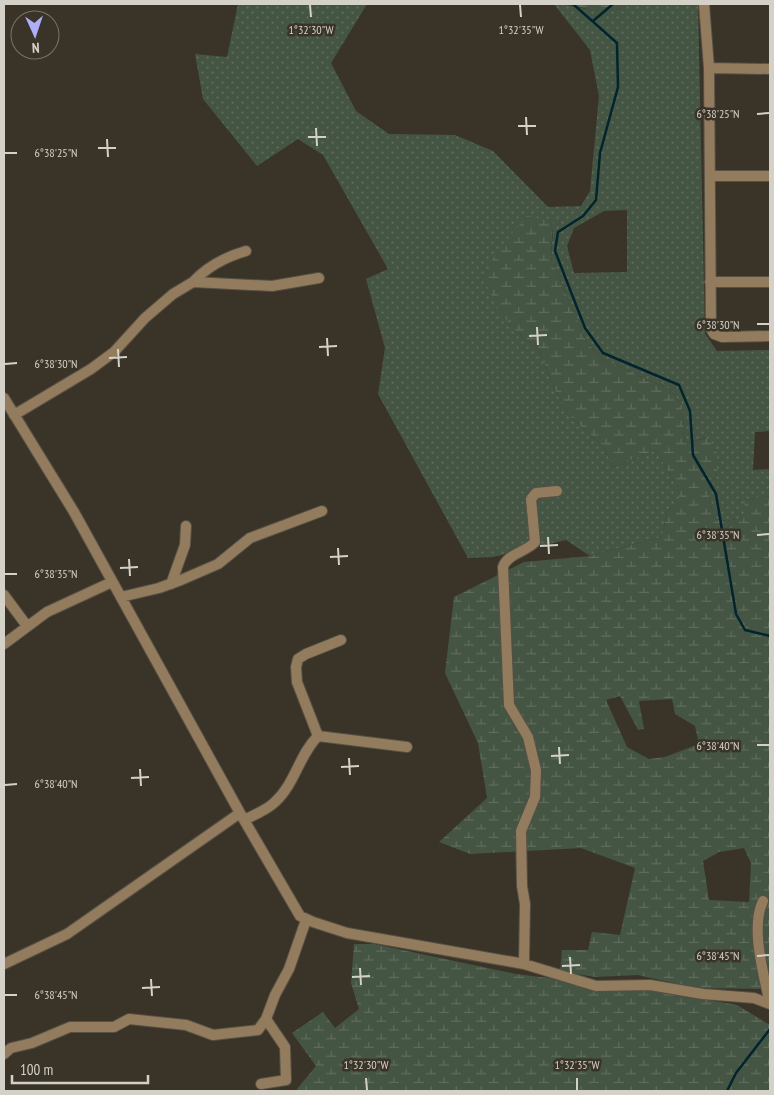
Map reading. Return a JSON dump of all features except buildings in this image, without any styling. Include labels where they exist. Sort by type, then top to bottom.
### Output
[{"type":"street","points":[[704,4],[711,176],[711,329],[714,334],[722,337],[770,336]]},
{"type":"street","points":[[708,68],[770,69]]},
{"type":"street","points":[[711,176],[770,176]]},
{"type":"street","points":[[14,415],[92,369],[114,352],[145,318],[173,294],[193,282],[203,272],[226,257],[246,251]]},
{"type":"street","points":[[193,282],[272,286],[319,278]]},
{"type":"street","points":[[710,282],[770,282]]},
{"type":"street","points":[[4,398],[74,512],[242,816],[297,911],[306,920],[347,933],[524,964],[596,986],[650,985],[703,994],[754,998],[770,1004]]},
{"type":"street","points":[[524,964],[525,904],[522,878],[521,831],[535,798],[536,770],[528,737],[509,705],[503,567],[510,557],[528,550],[535,542],[531,499],[536,492],[557,490]]},
{"type":"street","points":[[120,597],[171,584],[218,564],[250,538],[322,511]]},
{"type":"street","points":[[171,584],[185,545],[186,526]]},
{"type":"street","points":[[4,644],[47,612],[112,582]]},
{"type":"street","points":[[4,595],[28,626]]},
{"type":"street","points":[[318,736],[297,682],[296,667],[298,659],[306,654],[341,640]]},
{"type":"street","points":[[4,964],[67,934],[242,816],[275,803],[285,791],[303,754],[318,736]]},
{"type":"street","points":[[318,736],[407,747]]},
{"type":"street","points":[[763,901],[757,918],[758,934],[770,1004]]},
{"type":"street","points":[[6,1049],[70,1028],[114,1027],[128,1019],[186,1024],[216,1035],[255,1031],[266,1018],[274,995],[289,969],[306,920]]},
{"type":"street","points":[[260,1084],[283,1082],[286,1080],[287,1074],[286,1047],[266,1018]]},
{"type":"green space","points":[[238,4],[367,4],[331,63],[356,111],[389,134],[455,135],[493,151],[548,207],[581,206],[590,191],[599,96],[590,50],[554,4],[604,11],[621,8],[622,4],[698,4],[705,334],[717,351],[770,350],[770,431],[755,432],[753,470],[770,469],[770,496],[743,500],[749,517],[727,521],[714,519],[708,491],[717,474],[717,453],[706,438],[685,443],[682,406],[671,390],[604,360],[587,343],[551,258],[553,229],[517,332],[539,350],[554,388],[571,417],[604,447],[613,467],[656,450],[679,491],[679,502],[667,512],[662,537],[590,556],[566,540],[493,557],[468,558],[378,394],[385,348],[366,279],[388,269],[323,155],[298,139],[257,166],[203,99],[195,54],[227,57]],"holes":[[[627,210],[627,272],[574,273],[567,246],[574,228],[604,211]]]},
{"type":"green space","points":[[569,4],[622,4],[621,8],[601,11]]},
{"type":"green space","points":[[527,216],[553,221],[551,258],[587,343],[604,360],[671,390],[682,406],[685,443],[707,438],[717,453],[717,474],[708,491],[714,519],[727,521],[748,517],[743,500],[770,496],[770,989],[696,988],[638,975],[595,977],[560,971],[562,950],[588,950],[592,932],[620,935],[635,868],[581,848],[470,854],[439,842],[487,798],[478,743],[445,673],[454,597],[524,562],[590,556],[662,537],[667,512],[679,502],[679,491],[656,450],[613,467],[604,447],[571,417],[554,388],[539,350],[517,332],[499,311],[484,280],[496,252]],"holes":[[[620,696],[638,730],[644,729],[639,701],[672,699],[675,714],[695,726],[699,744],[665,757],[649,759],[627,747],[606,700]],[[744,848],[751,863],[749,902],[709,900],[703,861],[719,852]]]},
{"type":"green space","points":[[354,944],[374,944],[516,974],[663,992],[737,1005],[770,1025],[770,1091],[298,1091],[297,1089],[316,1066],[292,1033],[323,1012],[335,1028],[359,1009],[351,983]]},
{"type":"waterway","points":[[573,4],[617,43],[618,87],[600,153],[596,200],[583,216],[558,232],[555,251],[585,328],[603,353],[679,385],[690,411],[693,455],[716,494],[736,614],[745,630],[770,636]]},
{"type":"waterway","points":[[593,21],[613,4]]},
{"type":"waterway","points":[[727,1091],[736,1073],[770,1029]]}]
